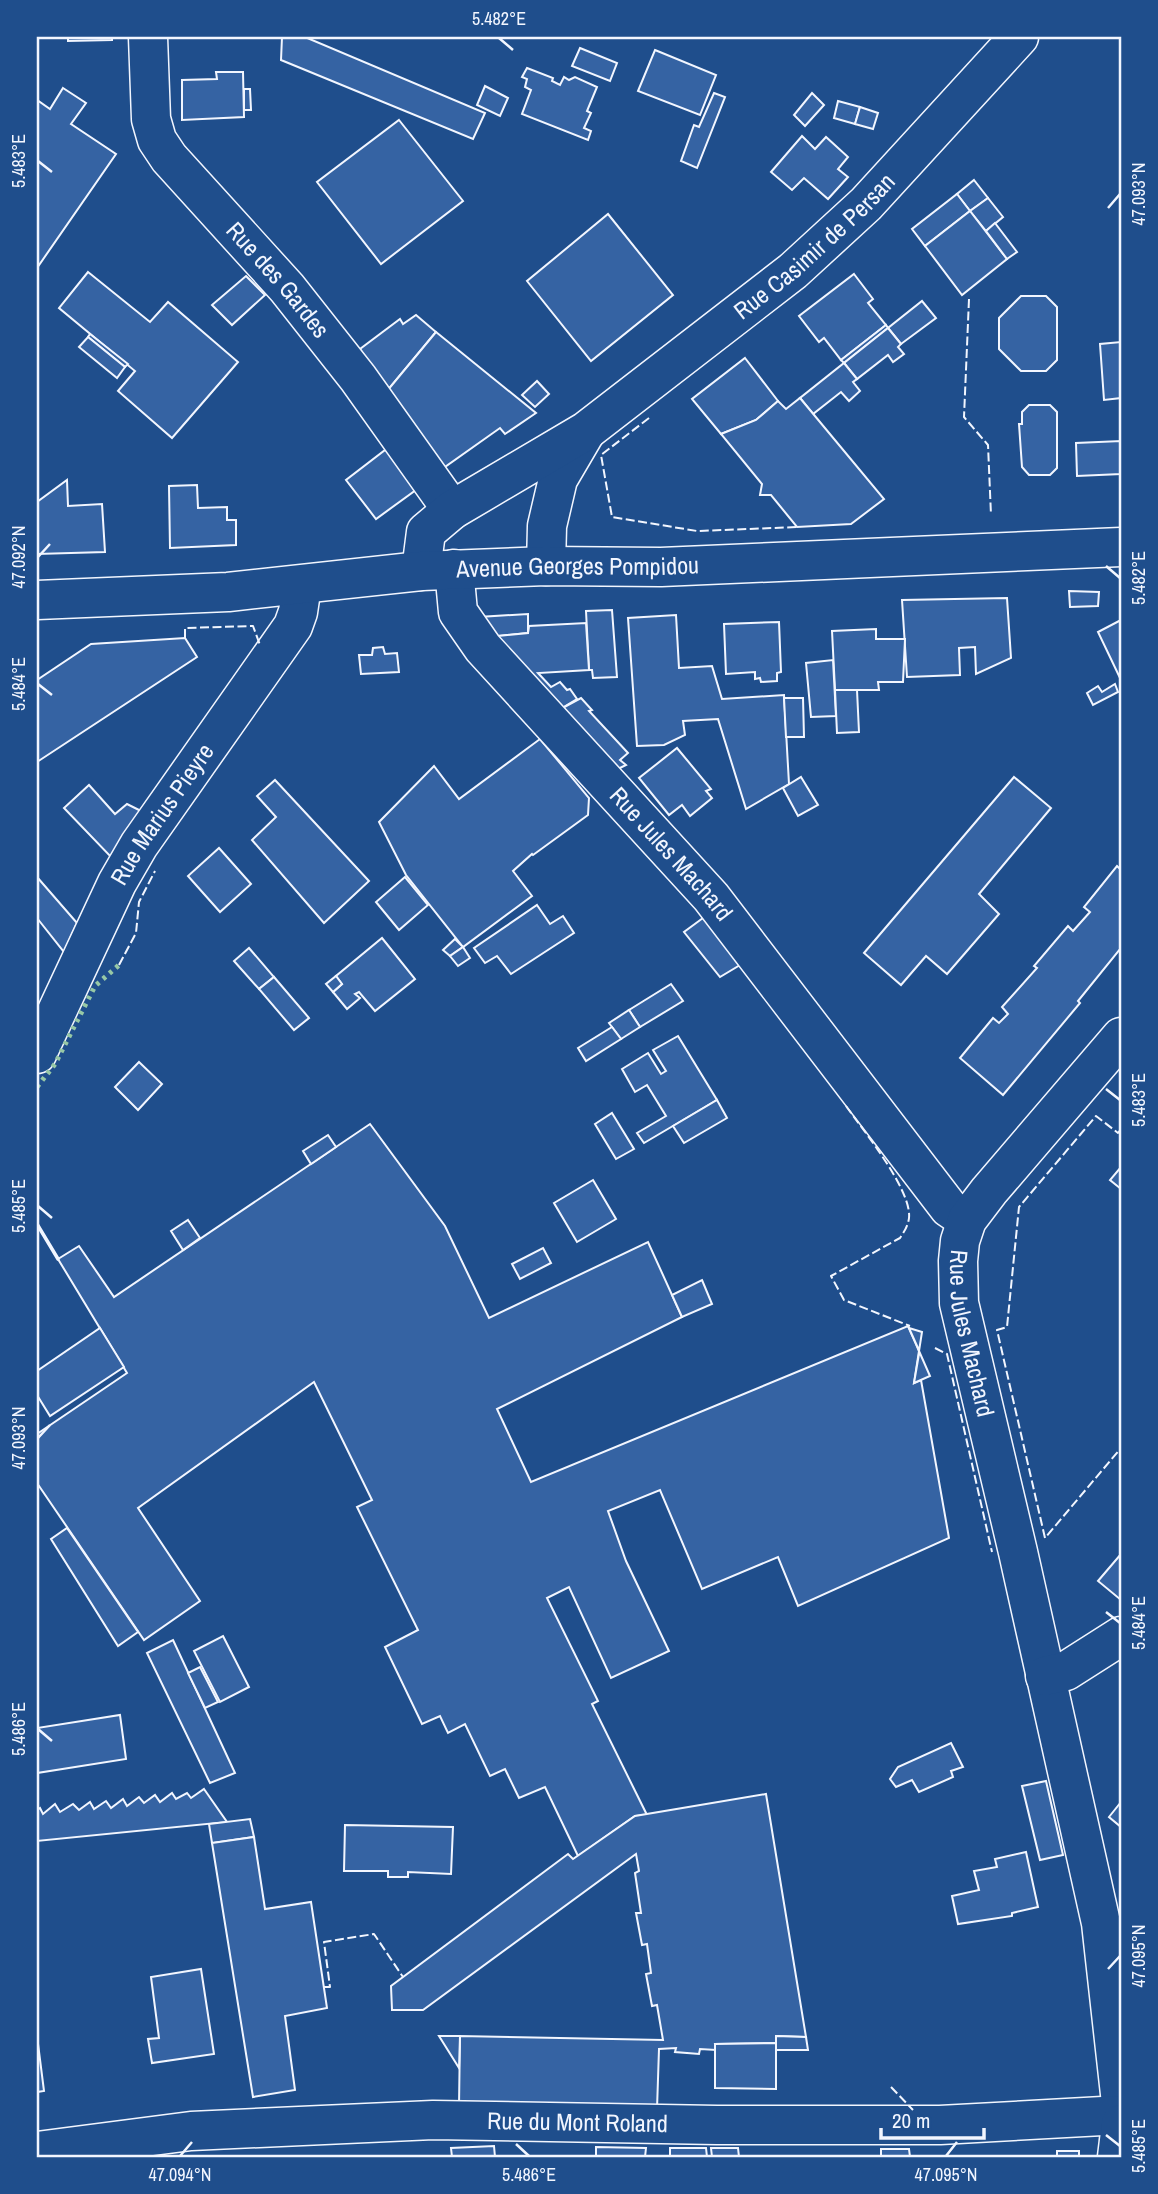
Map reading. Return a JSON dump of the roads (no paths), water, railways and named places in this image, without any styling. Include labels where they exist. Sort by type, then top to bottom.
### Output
[{"type":"street","name":"Rue des Gardes","points":[[148,37],[151,120],[157,140],[169,158],[295,298],[358,378],[452,510]]},
{"type":"street","name":"Rue Casimir de Persan","points":[[437,570],[426,532],[452,510],[586,431],[793,271],[831,239],[866,204],[1019,37]]},
{"type":"street","name":"Rue Casimir de Persan","points":[[546,566],[547,526],[558,479],[586,431]]},
{"type":"street","name":"Avenue Georges Pompidou","points":[[37,600],[228,592],[437,570],[546,566],[661,567],[1121,547]]},
{"type":"street","name":"Rue Jules Machard","points":[[437,570],[458,612],[483,648],[711,897],[949,1208],[967,1220],[960,1241],[958,1303],[1018,1552],[1101,1923],[1121,2103]]},
{"type":"street","name":"Rue Marius Pieyre","points":[[37,1054],[117,883],[139,845],[293,626],[302,585]]},
{"type":"street","points":[[967,1220],[1121,1037]]},
{"type":"street","points":[[1045,1676],[1066,1671],[1121,1636]]},
{"type":"street","name":"Rue du Mont Roland","points":[[37,2151],[191,2131],[433,2120],[717,2125],[940,2125],[1121,2115]]},
{"type":"street","points":[[1117,2157],[1121,2124]]}]
